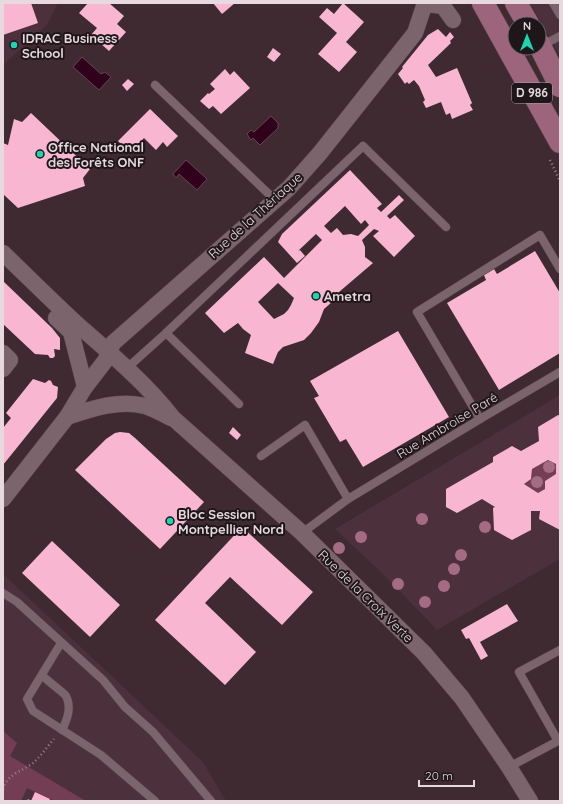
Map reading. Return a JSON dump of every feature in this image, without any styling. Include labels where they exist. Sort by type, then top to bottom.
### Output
[{"type":"main road","name":"D 986","points":[[483,3],[560,142]]},
{"type":"main road","points":[[516,3],[523,16]]},
{"type":"main road","points":[[545,56],[560,86]]},
{"type":"street","name":"Rue de la Thériaque","points":[[109,352],[113,343],[123,333],[289,188],[320,153],[415,33],[425,4],[443,6],[453,20]]},
{"type":"street","name":"Rue de la Croix Verte","points":[[3,253],[35,285],[109,352],[163,405],[173,418],[302,533],[424,653],[462,698],[509,767],[530,801]]},
{"type":"street","name":"Rue de la Croix Verte","points":[[35,285],[52,314],[71,332],[85,387]]},
{"type":"street","points":[[3,500],[67,417],[85,387],[105,361],[109,352]]},
{"type":"street","points":[[3,353],[10,360],[3,369]]},
{"type":"street","name":"Rue de la Croix Verte","points":[[67,417],[107,406],[127,404],[145,406],[173,418]]},
{"type":"lane","points":[[553,3],[560,15]]},
{"type":"lane","points":[[547,42],[560,36]]},
{"type":"lane","points":[[155,85],[275,200]]},
{"type":"lane","points":[[126,369],[363,146],[446,227]]},
{"type":"lane","points":[[480,419],[417,312],[540,235],[560,270]]},
{"type":"lane","points":[[166,333],[239,404]]},
{"type":"lane","name":"Rue Ambroise Paré","points":[[302,533],[348,498],[560,372]]},
{"type":"lane","points":[[261,456],[305,425],[348,498]]},
{"type":"lane","points":[[3,593],[17,602],[103,680],[125,707],[153,732],[211,801]]},
{"type":"lane","points":[[61,643],[27,699],[33,711],[101,754],[155,801]]},
{"type":"lane","points":[[509,767],[558,741],[519,672],[560,650]]},
{"type":"lane","points":[[42,675],[66,696],[68,718],[62,730]]},
{"type":"path","points":[[3,789],[4,784],[12,776],[32,764],[62,730]]},
{"type":"shaded area","name":"IDRAC Business School","points":[[3,3],[58,3],[47,25],[3,65]]},
{"type":"shaded area","points":[[530,3],[560,3],[560,55],[547,33],[547,16],[537,16]]},
{"type":"shaded area","points":[[82,57],[101,74],[105,72],[111,77],[99,90],[73,67]]},
{"type":"shaded area","points":[[271,116],[278,123],[278,128],[260,145],[253,138],[251,140],[247,134],[251,130],[254,132]]},
{"type":"shaded area","points":[[186,160],[207,179],[197,190],[179,174],[176,178],[173,174]]},
{"type":"shaded area","points":[[560,395],[560,559],[437,630],[385,576],[335,529]]},
{"type":"shaded area","points":[[548,460],[556,464],[556,474],[545,481],[545,489],[538,493],[524,484],[531,479],[532,469]]},
{"type":"shaded area","points":[[3,574],[203,762],[226,801],[3,801]]},
{"type":"shaded area","points":[[3,731],[17,743],[10,756],[86,801],[55,801],[27,788],[21,801],[3,801]]},
{"type":"building","points":[[3,3],[31,3],[38,23],[3,35]]},
{"type":"building","points":[[88,3],[109,3],[124,16],[117,24],[126,32],[109,51],[91,35],[97,28],[79,13]]},
{"type":"building","points":[[213,3],[235,3],[222,14]]},
{"type":"building","points":[[343,3],[364,22],[346,42],[357,52],[339,72],[318,54],[337,33],[319,17],[327,8],[334,14]]},
{"type":"building","points":[[438,29],[446,37],[450,32],[454,37],[450,41],[451,43],[428,65],[436,77],[457,68],[472,103],[470,105],[473,110],[452,119],[450,113],[446,115],[441,102],[426,108],[423,102],[425,100],[419,86],[414,80],[409,84],[407,82],[405,84],[398,74],[428,35]]},
{"type":"building","points":[[273,48],[281,54],[274,62],[267,57]]},
{"type":"building","points":[[225,69],[230,75],[234,71],[250,88],[221,114],[213,106],[209,109],[200,101],[208,93],[209,94],[215,89],[210,84]]},
{"type":"building","points":[[128,79],[134,84],[127,91],[122,85]]},
{"type":"building","points":[[150,109],[178,136],[167,147],[163,142],[156,150],[144,138],[130,153],[118,141]]},
{"type":"building","name":"Office National des Forêts ONF","points":[[31,113],[90,169],[83,178],[85,186],[18,208],[3,194],[3,143],[8,145],[14,119],[22,122]]},
{"type":"building","name":"Ametra","points":[[350,170],[382,204],[377,208],[381,212],[399,195],[404,200],[387,216],[390,219],[395,215],[415,236],[394,257],[373,236],[379,231],[374,229],[362,240],[365,247],[365,257],[373,263],[339,292],[340,295],[324,309],[319,322],[311,333],[304,340],[283,347],[278,352],[273,364],[245,353],[251,335],[238,323],[224,333],[205,313],[264,257],[284,278],[322,240],[316,234],[298,251],[300,250],[305,256],[297,263],[278,242],[282,234]],"holes":[[[345,206],[361,224],[365,220],[369,225],[358,236],[351,234],[343,235],[337,228],[331,233],[324,226]],[[278,283],[294,298],[288,310],[284,314],[274,319],[258,302]]]},
{"type":"building","points":[[535,251],[560,293],[560,353],[499,390],[447,303],[486,280],[484,275],[494,269],[497,274]]},
{"type":"building","points":[[3,281],[52,328],[60,338],[60,350],[54,349],[55,356],[53,358],[50,358],[48,355],[35,354],[3,324]]},
{"type":"building","points":[[398,331],[449,417],[363,467],[346,439],[340,442],[314,398],[319,396],[310,381]]},
{"type":"building","points":[[33,379],[45,383],[49,380],[51,381],[53,385],[58,387],[57,398],[3,465],[3,428],[11,418],[6,413]]},
{"type":"building","points":[[558,415],[560,416],[560,530],[539,519],[540,511],[531,511],[531,530],[512,540],[494,530],[493,508],[495,507],[482,499],[457,513],[446,507],[446,489],[493,462],[493,457],[512,446],[521,451],[539,441],[538,427]],"holes":[[[548,460],[556,464],[556,474],[545,481],[545,489],[538,493],[524,484],[531,479],[532,469]]]},
{"type":"building","points":[[233,427],[241,435],[237,440],[229,433]]},
{"type":"building","points":[[115,433],[129,433],[135,438],[204,502],[160,549],[75,470],[106,439]]},
{"type":"building","points":[[242,527],[313,592],[282,625],[230,577],[205,603],[256,652],[225,685],[155,620]]},
{"type":"building","points":[[52,541],[120,605],[90,637],[22,573]]},
{"type":"building","points":[[507,604],[518,621],[480,642],[488,656],[481,660],[469,638],[466,639],[461,630]]},
{"type":"building","points":[[35,792],[50,799],[49,801],[31,801]]},
{"type":"place","name":"IDRAC Business School","points":[[14,45]]},
{"type":"place","name":"Office National des Forêts ONF","points":[[40,154]]},
{"type":"place","name":"Ametra","points":[[316,296]]},
{"type":"place","name":"Bloc Session Montpellier Nord","points":[[170,521]]}]
